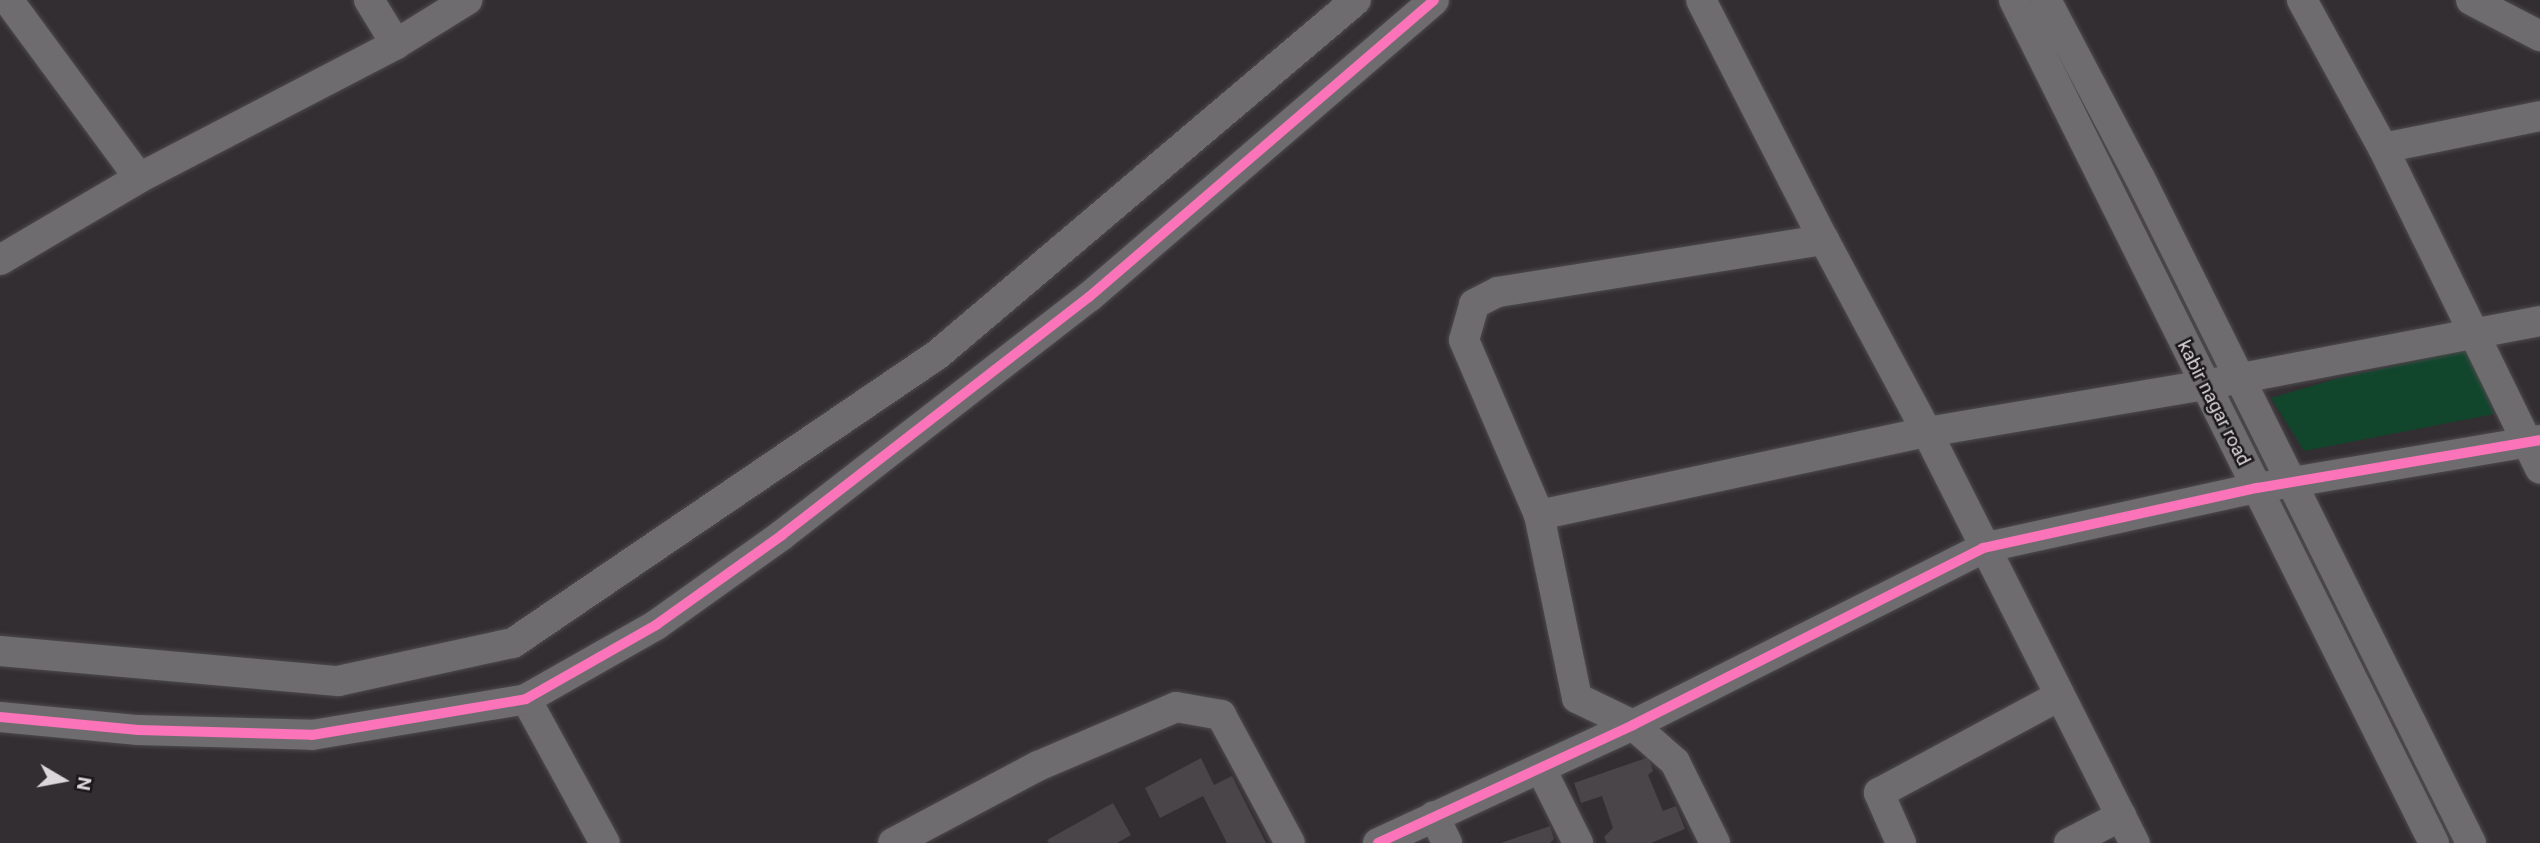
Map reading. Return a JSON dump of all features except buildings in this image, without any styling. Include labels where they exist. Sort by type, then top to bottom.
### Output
[{"type":"street","points":[[9,0],[139,178]]},
{"type":"street","points":[[369,0],[396,44]]},
{"type":"street","points":[[0,261],[139,178],[396,44],[467,0]]},
{"type":"street","points":[[0,651],[338,681],[513,643],[937,355],[1356,0]]},
{"type":"street","points":[[0,717],[138,730],[312,735],[526,699],[656,625],[782,535],[1089,297],[1434,0]]},
{"type":"street","points":[[1701,0],[1824,240],[1927,432],[1983,548],[2135,843]]},
{"type":"street","name":"kabir nagar road","points":[[2014,0],[2434,843]]},
{"type":"street","points":[[2046,0],[2140,178],[2471,843]]},
{"type":"street","points":[[2302,0],[2383,148],[2474,332],[2533,441],[2540,469]]},
{"type":"street","points":[[2470,0],[2540,36]]},
{"type":"street","points":[[2383,148],[2540,116]]},
{"type":"street","points":[[1715,843],[1675,762],[1633,724],[1577,698],[1539,514],[1464,340],[1474,304],[1498,292],[1824,240]]},
{"type":"street","points":[[1539,514],[1927,432],[2205,385],[2540,321]]},
{"type":"street","points":[[1378,843],[1541,769],[1983,548],[2257,488],[2533,441]]},
{"type":"street","points":[[1901,843],[1879,793],[2059,696]]},
{"type":"street","points":[[526,699],[606,843]]},
{"type":"street","points":[[893,843],[1038,766],[1176,707],[1221,715],[1290,843]]},
{"type":"street","points":[[1541,769],[1578,843]]},
{"type":"street","points":[[1434,816],[1447,843]]},
{"type":"street","points":[[2069,843],[2121,816]]},
{"type":"green space","points":[[2468,350],[2494,414],[2304,451],[2271,398],[2339,378]]},
{"type":"cycle path","points":[[0,717],[138,730],[312,735],[526,699],[656,625],[782,535],[1089,297],[1434,0]]},
{"type":"cycle path","points":[[1378,843],[1633,725],[1983,548],[2257,488],[2540,440]]}]
